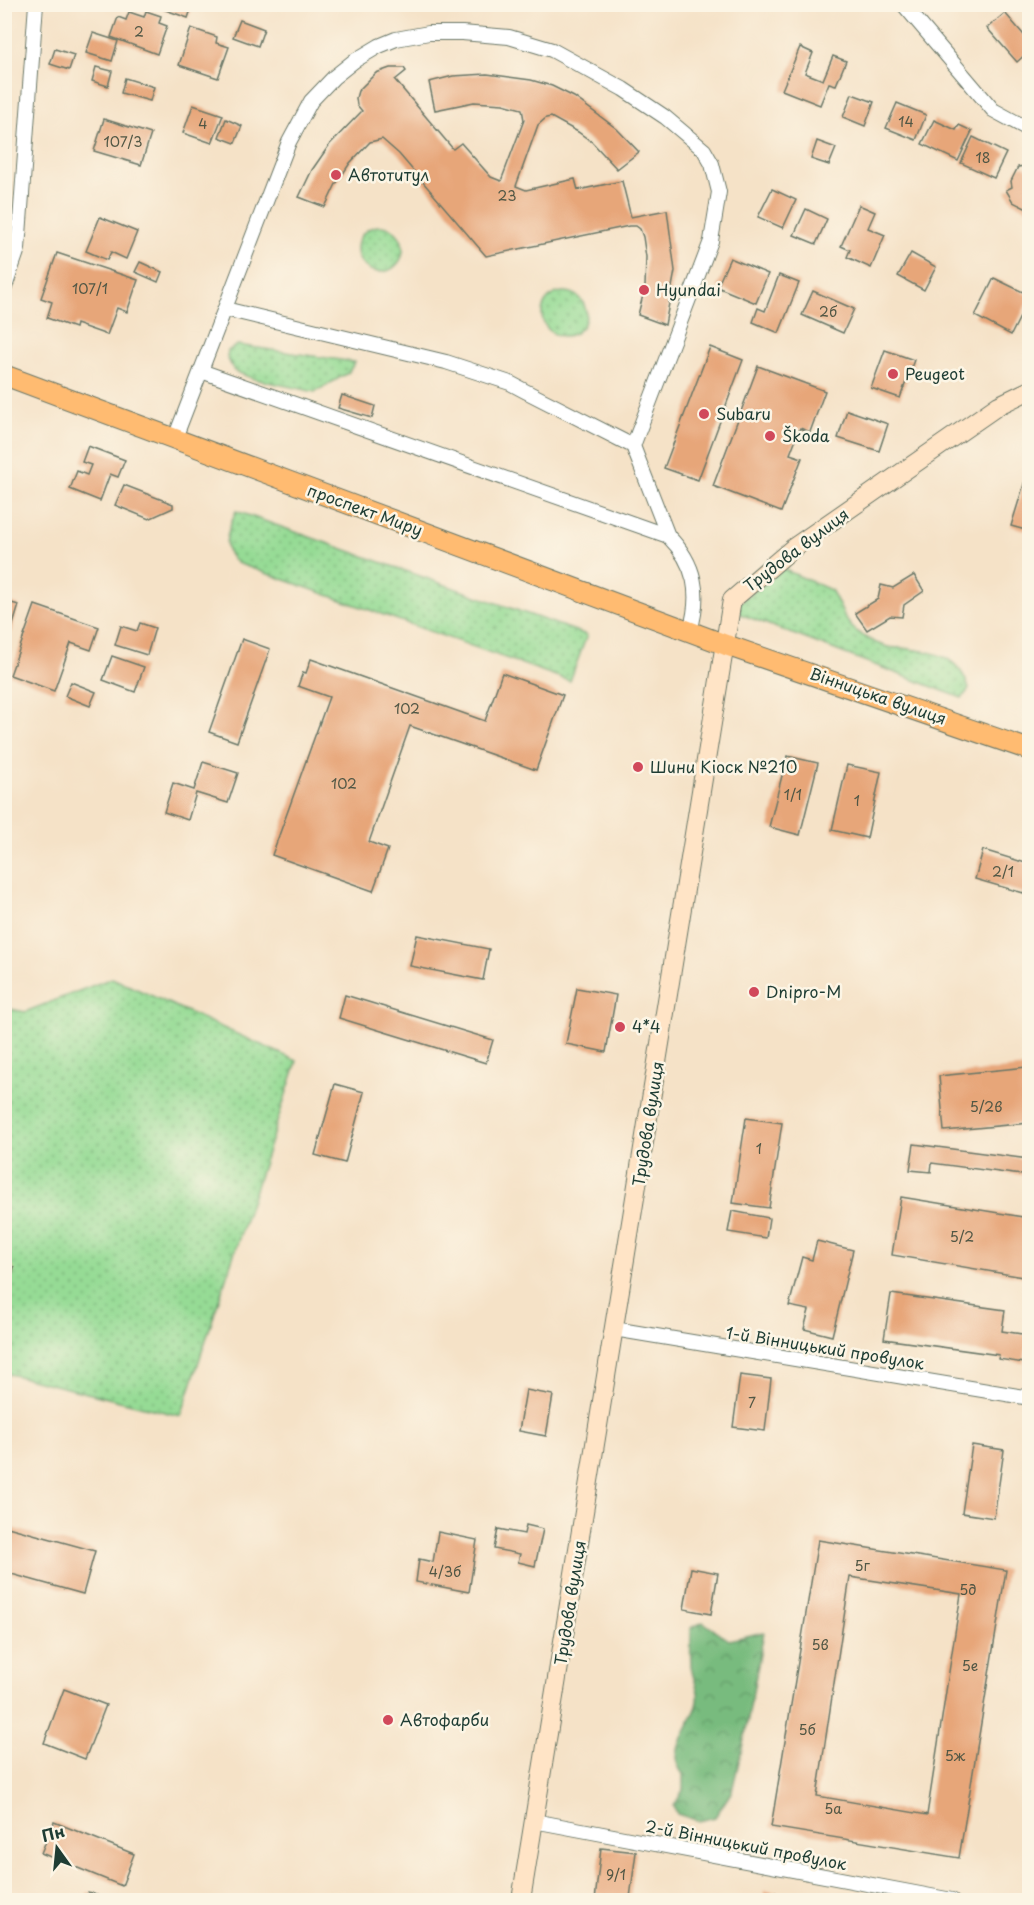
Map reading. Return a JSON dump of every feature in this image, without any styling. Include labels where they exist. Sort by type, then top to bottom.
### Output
[{"type":"main road","name":"проспект Миру","points":[[4,375],[726,645]]},
{"type":"main road","name":"Трудова вулиця","points":[[521,1900],[732,600],[793,548],[999,405],[1029,390]]},
{"type":"main road","name":"Вінницька вулиця","points":[[726,645],[1029,750]]},
{"type":"street","points":[[4,290],[18,249],[36,4]]},
{"type":"street","points":[[903,4],[993,110],[1029,130]]},
{"type":"street","points":[[175,438],[289,142],[311,101],[334,77],[354,61],[379,46],[396,39],[429,33],[462,33],[509,38],[552,50],[623,89],[673,123],[704,150],[712,164],[719,192],[711,241],[633,447]]},
{"type":"street","points":[[225,309],[425,357],[500,380],[633,447],[673,541],[694,575],[696,610],[690,631]]},
{"type":"street","points":[[201,371],[673,541]]},
{"type":"street","name":"1-й Вінницький провулок","points":[[614,1329],[1029,1398]]},
{"type":"street","name":"2-й Вінницький провулок","points":[[534,1821],[952,1900]]},
{"type":"green space","points":[[380,226],[396,233],[403,249],[396,265],[380,272],[364,265],[357,249],[364,233]]},
{"type":"green space","points":[[564,292],[573,293],[580,298],[585,305],[585,323],[580,330],[573,335],[564,336],[555,335],[548,330],[543,323],[542,314],[543,305],[548,298],[555,293]]},
{"type":"green space","points":[[237,345],[355,362],[348,373],[315,392],[254,379],[234,371],[227,357],[228,351]]},
{"type":"green space","points":[[236,511],[587,635],[570,681],[237,563],[231,557],[226,545],[228,531]]},
{"type":"green space","points":[[783,569],[831,590],[851,626],[869,639],[888,647],[934,654],[952,662],[965,677],[969,689],[962,698],[740,614],[739,603]]},
{"type":"green space","points":[[112,978],[297,1061],[181,1416],[5,1373],[5,1008],[25,1012]]},
{"type":"green space","points":[[703,1622],[729,1640],[764,1632],[732,1791],[715,1817],[699,1821],[677,1814],[674,1806],[683,1790],[683,1774],[678,1766],[677,1758],[678,1749],[698,1700],[698,1690],[691,1665],[691,1628]]},
{"type":"building","points":[[161,4],[193,4],[188,18],[160,8]]},
{"type":"building","points":[[146,11],[161,16],[159,23],[167,26],[157,54],[111,37],[118,17],[126,20],[129,12],[144,17]]},
{"type":"building","points":[[1005,13],[1029,41],[1029,51],[1017,62],[987,28]]},
{"type":"building","points":[[240,20],[264,29],[258,46],[233,37]]},
{"type":"building","points":[[191,28],[217,37],[216,43],[229,47],[218,78],[179,65]]},
{"type":"building","points":[[93,33],[118,41],[112,61],[86,53]]},
{"type":"building","points":[[800,47],[813,53],[805,73],[823,80],[833,56],[846,61],[836,85],[829,83],[820,105],[782,90]]},
{"type":"building","points":[[55,49],[74,55],[69,70],[50,64]]},
{"type":"building","points":[[96,67],[112,71],[108,86],[92,81]]},
{"type":"building","points":[[390,68],[404,68],[406,71],[395,80],[453,149],[461,143],[491,177],[501,181],[524,120],[522,109],[503,104],[474,102],[435,110],[429,82],[453,76],[487,74],[531,80],[552,86],[574,97],[617,129],[639,152],[617,169],[592,142],[551,117],[546,118],[538,125],[516,186],[526,190],[575,179],[578,190],[622,181],[631,217],[667,210],[675,271],[665,325],[638,315],[645,287],[646,257],[643,237],[636,226],[486,256],[399,154],[382,139],[370,142],[350,163],[325,207],[299,197],[312,170],[330,144],[362,111],[357,105],[358,91],[376,73]]},
{"type":"building","points":[[125,78],[154,87],[150,101],[121,93]]},
{"type":"building","points":[[852,94],[874,102],[865,126],[843,117]]},
{"type":"building","points":[[897,103],[926,115],[916,140],[886,128]]},
{"type":"building","points":[[193,105],[223,115],[212,143],[183,133]]},
{"type":"building","points":[[104,119],[151,134],[141,165],[94,151]]},
{"type":"building","points":[[226,119],[242,126],[235,143],[219,137]]},
{"type":"building","points":[[934,120],[956,130],[959,125],[972,131],[958,161],[922,144]]},
{"type":"building","points":[[973,137],[1006,153],[994,178],[961,163]]},
{"type":"building","points":[[817,141],[836,148],[829,165],[811,159]]},
{"type":"building","points":[[1024,166],[1029,170],[1029,210],[1013,202],[1006,190],[1012,187],[1011,181],[1018,167]]},
{"type":"building","points":[[772,189],[796,200],[783,228],[758,217]]},
{"type":"building","points":[[859,205],[875,212],[868,228],[885,235],[871,268],[847,257],[850,250],[841,246]]},
{"type":"building","points":[[806,209],[827,219],[816,244],[794,235]]},
{"type":"building","points":[[100,217],[137,232],[126,259],[111,252],[107,260],[86,251]]},
{"type":"building","points":[[57,253],[138,280],[127,312],[117,308],[107,335],[76,324],[75,328],[47,318],[52,302],[41,298]]},
{"type":"building","points":[[911,253],[936,267],[924,290],[898,276]]},
{"type":"building","points":[[730,258],[768,274],[756,303],[717,287]]},
{"type":"building","points":[[140,262],[162,272],[158,282],[135,272]]},
{"type":"building","points":[[779,275],[799,283],[779,333],[753,322],[758,308],[765,311]]},
{"type":"building","points":[[994,278],[1029,295],[1011,335],[975,316]]},
{"type":"building","points":[[813,291],[854,309],[843,333],[802,315]]},
{"type":"building","points":[[710,347],[743,360],[698,480],[664,468]]},
{"type":"building","points":[[885,350],[914,360],[900,398],[871,388]]},
{"type":"building","points":[[758,366],[825,391],[810,432],[800,428],[790,454],[802,458],[781,512],[713,486]]},
{"type":"building","points":[[342,395],[375,406],[372,418],[338,408]]},
{"type":"building","points":[[847,410],[888,424],[879,451],[838,438]]},
{"type":"building","points":[[88,446],[125,460],[118,477],[110,474],[100,501],[70,489],[77,471],[87,475],[91,465],[82,462]]},
{"type":"building","points":[[1029,472],[1029,531],[1011,526]]},
{"type":"building","points":[[124,485],[173,504],[173,508],[149,519],[115,505]]},
{"type":"building","points":[[914,575],[924,591],[904,605],[902,617],[890,616],[867,630],[855,613],[878,599],[881,585],[893,588]]},
{"type":"building","points":[[4,601],[19,605],[5,651],[4,651]]},
{"type":"building","points":[[35,605],[99,627],[91,650],[71,643],[54,691],[10,675]]},
{"type":"building","points":[[140,623],[155,628],[147,655],[115,645],[121,626],[137,631]]},
{"type":"building","points":[[242,639],[270,649],[237,742],[209,732]]},
{"type":"building","points":[[112,656],[144,667],[135,692],[103,680]]},
{"type":"building","points":[[311,659],[485,721],[502,673],[563,695],[536,770],[410,726],[369,842],[388,849],[373,891],[272,855],[329,697],[298,686]]},
{"type":"building","points":[[71,682],[96,692],[90,706],[65,696]]},
{"type":"building","points":[[787,756],[818,763],[800,835],[769,827]]},
{"type":"building","points":[[203,762],[238,773],[228,803],[196,793],[188,820],[164,812],[173,783],[194,790]]},
{"type":"building","points":[[847,765],[881,772],[867,838],[832,830]]},
{"type":"building","points":[[983,850],[1029,864],[1027,894],[975,879]]},
{"type":"building","points":[[417,935],[489,949],[483,980],[410,966]]},
{"type":"building","points":[[577,988],[616,995],[606,1052],[566,1044]]},
{"type":"building","points":[[345,995],[493,1040],[486,1063],[339,1018]]},
{"type":"building","points":[[1027,1067],[1029,1123],[944,1131],[939,1076]]},
{"type":"building","points":[[335,1084],[364,1092],[345,1163],[315,1155]]},
{"type":"building","points":[[746,1118],[782,1123],[769,1208],[733,1203]]},
{"type":"building","points":[[914,1144],[1029,1159],[1029,1176],[932,1163],[931,1172],[910,1170]]},
{"type":"building","points":[[901,1197],[1029,1218],[1029,1278],[892,1255]]},
{"type":"building","points":[[732,1211],[769,1218],[766,1238],[728,1232]]},
{"type":"building","points":[[817,1241],[853,1250],[832,1336],[804,1329],[809,1310],[789,1306],[802,1257],[812,1260]]},
{"type":"building","points":[[4,1264],[14,1267],[5,1303],[4,1303]]},
{"type":"building","points":[[891,1294],[1005,1310],[1002,1331],[1028,1335],[1024,1363],[998,1359],[999,1355],[884,1339]]},
{"type":"building","points":[[740,1375],[771,1379],[765,1431],[733,1427]]},
{"type":"building","points":[[526,1390],[553,1395],[546,1436],[519,1431]]},
{"type":"building","points":[[972,1445],[1004,1450],[994,1518],[962,1513]]},
{"type":"building","points":[[526,1525],[543,1529],[535,1566],[518,1562],[520,1554],[494,1549],[498,1529],[524,1534]]},
{"type":"building","points":[[4,1526],[95,1551],[83,1594],[4,1572]]},
{"type":"building","points":[[438,1532],[477,1540],[469,1592],[416,1582],[419,1559],[433,1562]]},
{"type":"building","points":[[818,1540],[1006,1570],[959,1858],[771,1827]],"holes":[[[850,1577],[961,1594],[927,1815],[817,1796]]]},
{"type":"building","points":[[691,1568],[718,1573],[711,1614],[684,1609]]},
{"type":"building","points":[[64,1689],[106,1705],[85,1759],[44,1743]]},
{"type":"building","points":[[54,1822],[134,1854],[122,1886],[41,1853]]},
{"type":"building","points":[[601,1848],[636,1852],[630,1898],[637,1900],[595,1900]]},
{"type":"building","points":[[765,1891],[806,1897],[806,1900],[764,1900]]},
{"type":"building","points":[[88,1892],[110,1900],[85,1900]]},
{"type":"place","name":"Автотитул","points":[[336,175]]},
{"type":"place","name":"Hyundai","points":[[644,290]]},
{"type":"place","name":"Peugeot","points":[[893,374]]},
{"type":"place","name":"Subaru","points":[[704,414]]},
{"type":"place","name":"Škoda","points":[[770,436]]},
{"type":"place","name":"Шини Кіоск №210","points":[[638,767]]},
{"type":"place","name":"Dnipro-M","points":[[754,992]]},
{"type":"place","name":"4*4","points":[[620,1027]]},
{"type":"place","name":"Автофарби","points":[[388,1720]]}]
